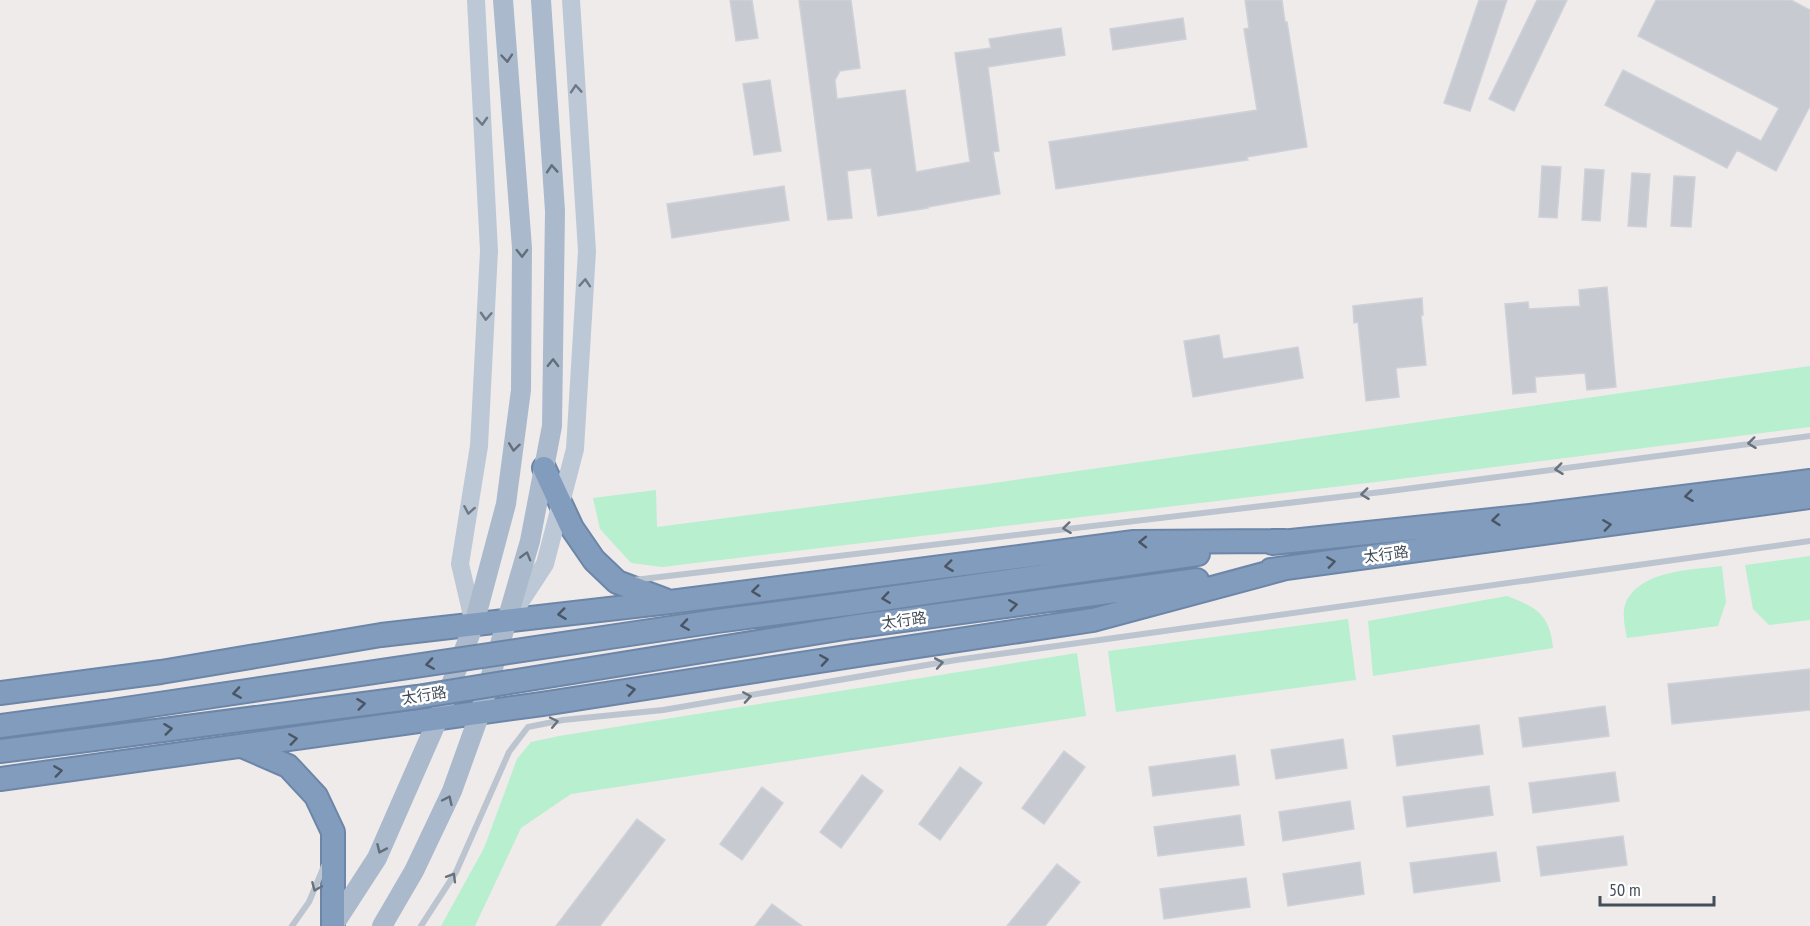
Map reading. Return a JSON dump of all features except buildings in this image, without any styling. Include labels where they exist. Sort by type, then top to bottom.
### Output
[{"type":"highway","points":[[544,468],[572,528],[594,560],[617,582],[670,602]]},
{"type":"highway","name":"太行路","points":[[0,726],[1285,541],[1530,516],[1810,481]]},
{"type":"highway","name":"太行路","points":[[0,751],[417,697],[851,627],[1810,497]]},
{"type":"highway","points":[[0,693],[161,672],[381,635],[670,602],[1134,542],[1285,541]]},
{"type":"highway","points":[[1,779],[480,713],[1093,620],[1286,568]]},
{"type":"highway","points":[[242,746],[288,766],[316,796],[323,820],[333,832],[333,926]]},
{"type":"main road","points":[[474,624],[460,564],[479,446],[489,251],[476,0]]},
{"type":"main road","points":[[333,926],[377,858],[438,719],[474,624],[506,504],[521,390],[522,248],[502,0]]},
{"type":"main road","points":[[382,926],[414,871],[447,801],[480,713],[530,541],[552,426],[555,211],[541,0]]},
{"type":"main road","points":[[508,620],[545,564],[575,449],[587,251],[570,0]]},
{"type":"main road","points":[[0,684],[87,682]]},
{"type":"lane","points":[[617,582],[1390,491],[1810,436]]},
{"type":"lane","points":[[421,926],[456,872],[509,752],[528,727],[563,720],[675,709],[980,657],[1810,541]]},
{"type":"lane","points":[[292,926],[309,902],[327,860],[326,850]]},
{"type":"green space","points":[[1810,366],[1810,427],[1376,482],[662,567],[631,563],[600,529],[593,498],[656,490],[657,527],[987,484]]},
{"type":"green space","points":[[1810,556],[1810,620],[1769,625],[1753,609],[1745,565]]},
{"type":"green space","points":[[1722,566],[1726,602],[1718,626],[1627,638],[1625,605],[1632,593],[1641,585],[1667,574]]},
{"type":"green space","points":[[1507,596],[1526,604],[1540,614],[1549,628],[1553,648],[1373,676],[1368,621]]},
{"type":"green space","points":[[1348,619],[1356,680],[1116,712],[1108,651]]},
{"type":"green space","points":[[1077,653],[1086,716],[571,794],[521,828],[475,926],[441,926],[484,848],[517,759],[531,742]]}]
